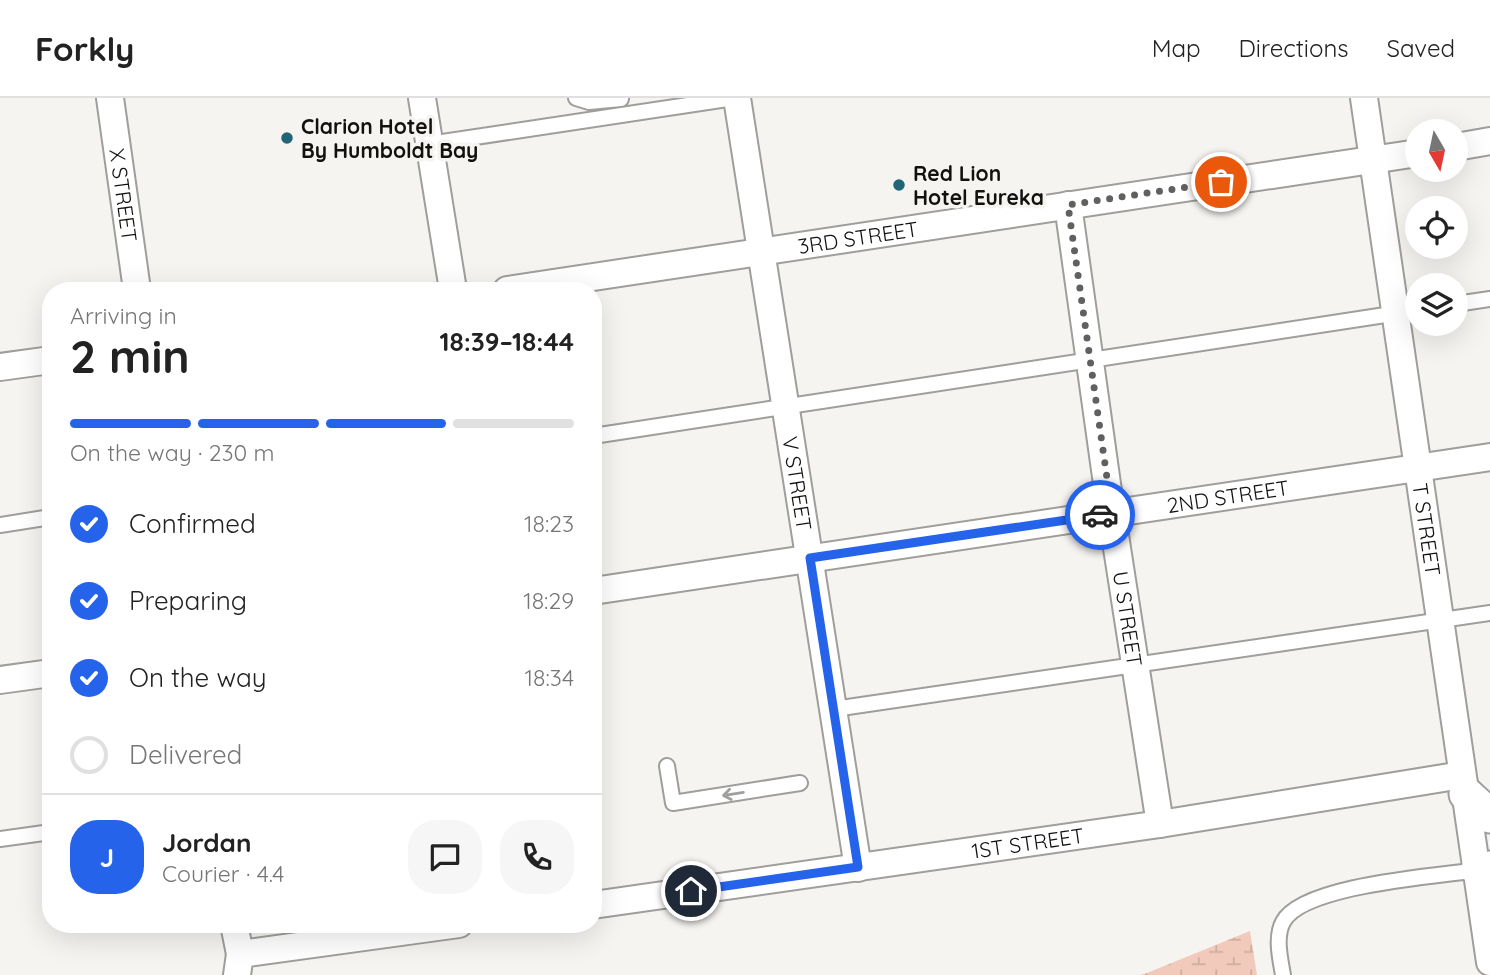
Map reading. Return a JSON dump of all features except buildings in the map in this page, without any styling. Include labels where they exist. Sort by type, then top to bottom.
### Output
[{"type":"street","name":"X STREET","points":[[110,98],[136,282]]},
{"type":"street","points":[[422,98],[452,282]]},
{"type":"street","name":"V STREET","points":[[735,98],[858,867]]},
{"type":"street","name":"T STREET","points":[[1364,98],[1373,159],[1405,307]]},
{"type":"street","points":[[1468,145],[1490,141]]},
{"type":"street","name":"3RD STREET","points":[[560,282],[1405,155]]},
{"type":"street","name":"U STREET","points":[[1068,205],[1160,824]]},
{"type":"street","name":"T STREET","points":[[1408,336],[1417,467],[1464,785],[1484,869],[1490,962]]},
{"type":"street","points":[[0,367],[42,361]]},
{"type":"street","name":"2ND STREET","points":[[602,590],[1490,457]]},
{"type":"street","points":[[0,680],[42,674]]},
{"type":"street","points":[[1464,785],[1490,816]]},
{"type":"street","name":"1ST STREET","points":[[602,904],[1160,824],[1464,785]]},
{"type":"street","points":[[235,933],[239,965],[411,933]]},
{"type":"lane","points":[[576,98],[589,102],[621,99]]},
{"type":"lane","points":[[429,144],[735,98]]},
{"type":"lane","points":[[1468,302],[1490,299]]},
{"type":"lane","points":[[602,435],[1405,312]]},
{"type":"lane","points":[[0,525],[42,518]]},
{"type":"lane","points":[[834,709],[1490,613]]},
{"type":"lane","points":[[667,766],[673,803],[800,783]]},
{"type":"lane","points":[[0,839],[42,833]]},
{"type":"lane","points":[[1283,975],[1279,935],[1283,920],[1294,909],[1321,895],[1484,869]]},
{"type":"green space","points":[[1250,931],[1257,975],[1140,975],[1147,973]]},
{"type":"way so far","points":[[1100,515],[1112,513],[1068,205],[1221,182]]},
{"type":"place","name":"Clarion Hotel By Humboldt Bay","points":[[287,138]]},
{"type":"place","name":"Red Lion Hotel Eureka","points":[[899,185]]},
{"type":"route","points":[[691,891],[858,867],[810,558],[1100,515]]}]
